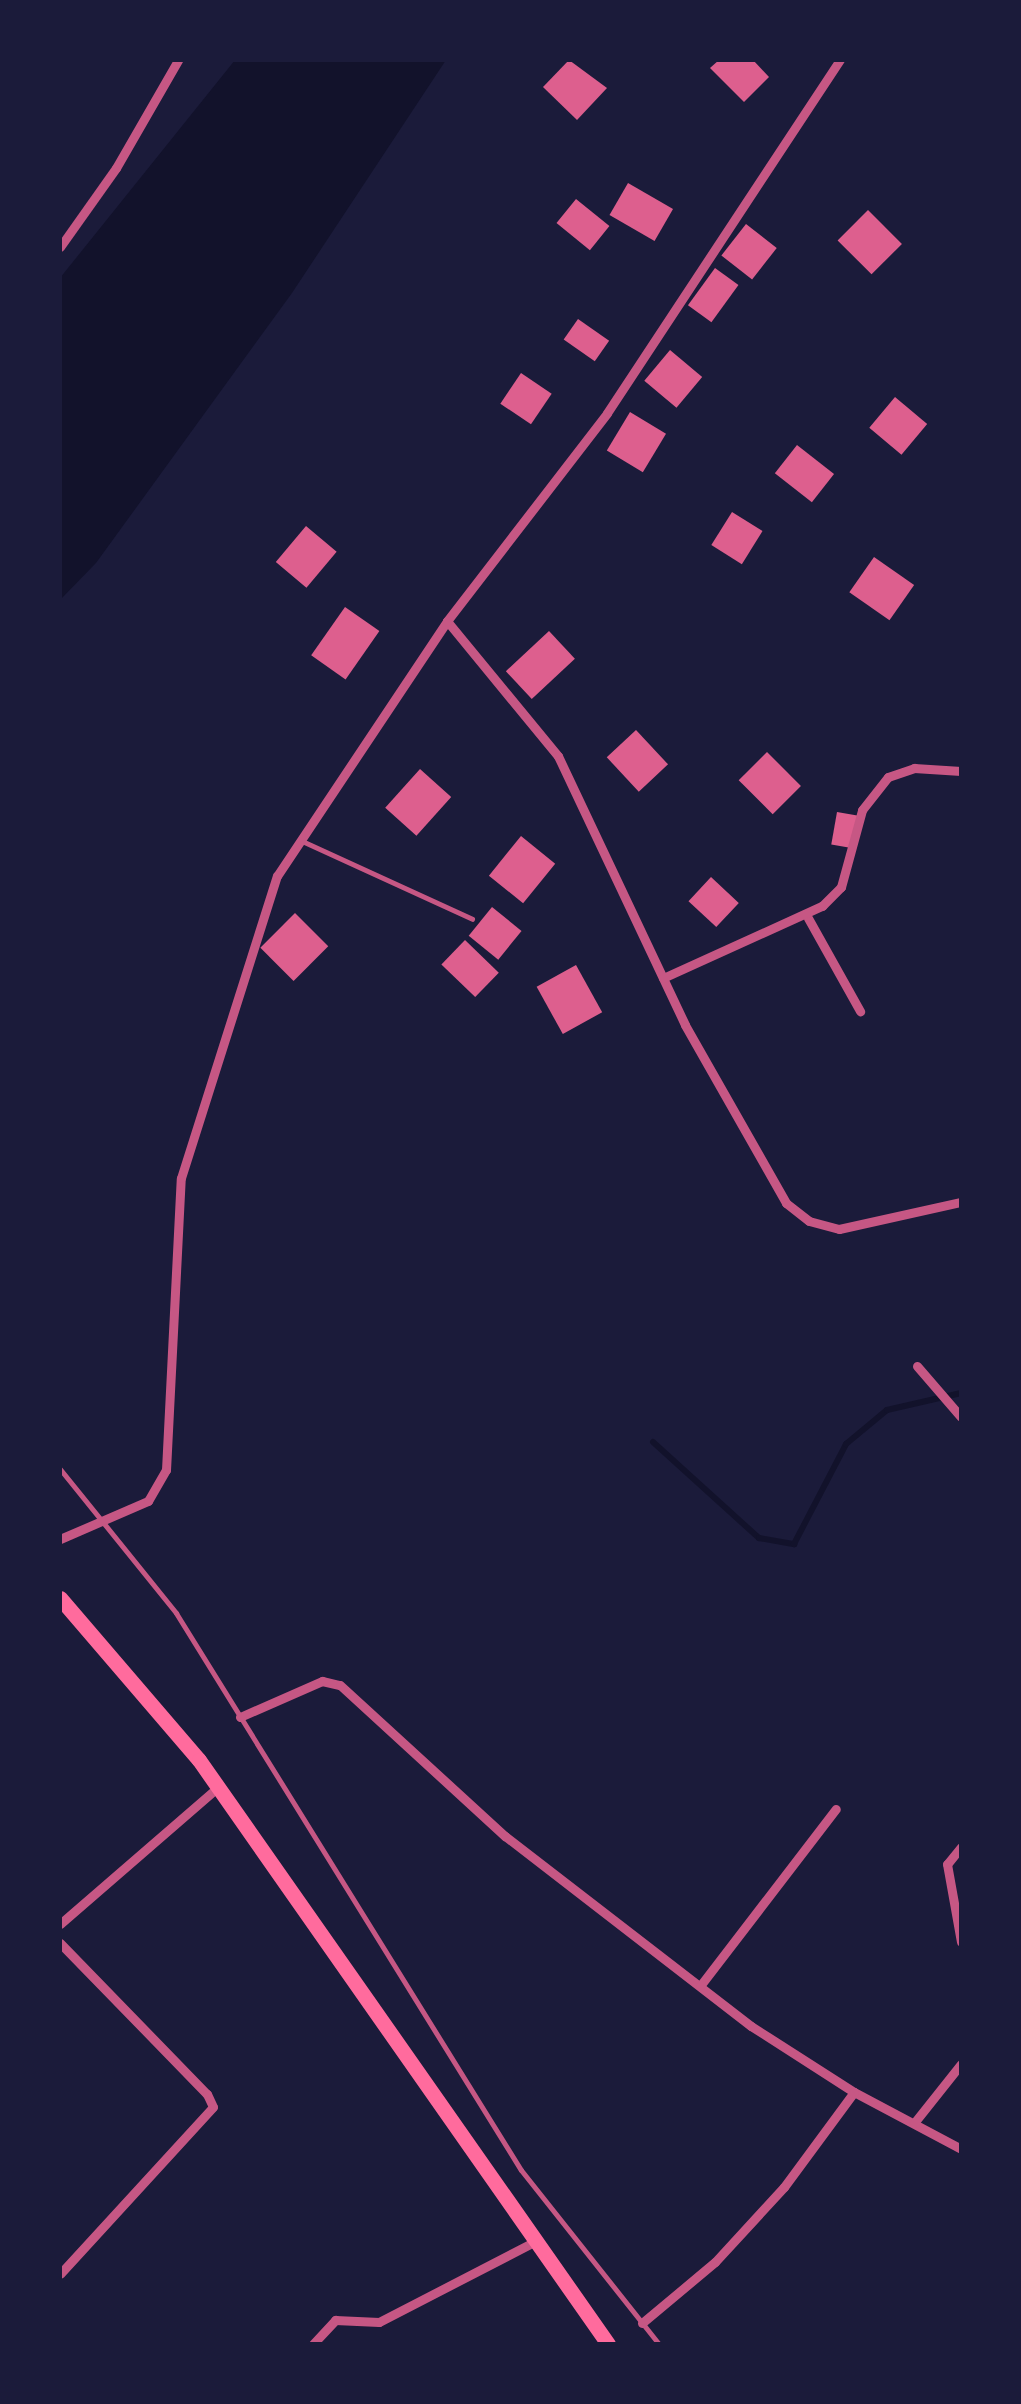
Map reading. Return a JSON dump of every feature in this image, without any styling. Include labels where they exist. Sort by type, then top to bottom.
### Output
[{"type":"highway","points":[[60,1598],[218,1787],[608,2344]]},
{"type":"street","points":[[60,247],[116,168],[178,60]]},
{"type":"street","points":[[60,1539],[148,1501],[166,1470],[181,1178],[271,892],[300,840],[447,621],[607,412],[840,60]]},
{"type":"street","points":[[447,621],[558,756],[663,978],[773,1187],[800,1217],[839,1229],[961,1202]]},
{"type":"street","points":[[663,978],[808,918],[841,887],[862,810],[888,776],[914,768],[961,771]]},
{"type":"street","points":[[808,918],[860,1011]]},
{"type":"street","points":[[917,1366],[961,1417]]},
{"type":"street","points":[[240,1717],[322,1681],[340,1685],[505,1836],[700,1986],[854,2092],[961,2149]]},
{"type":"street","points":[[60,1924],[218,1787]]},
{"type":"street","points":[[700,1986],[836,1809]]},
{"type":"street","points":[[961,1846],[946,1864],[961,1942]]},
{"type":"street","points":[[60,1943],[208,2094],[213,2107],[60,2274]]},
{"type":"street","points":[[914,2123],[961,2064]]},
{"type":"street","points":[[642,2323],[714,2262],[784,2187],[854,2092]]},
{"type":"street","points":[[313,2344],[336,2320],[380,2322],[536,2242]]},
{"type":"lane","points":[[300,840],[472,919]]},
{"type":"lane","points":[[60,1468],[176,1613],[522,2170],[659,2344]]},
{"type":"shaded area","points":[[235,60],[446,60],[292,293],[96,563],[60,600],[60,278]]},
{"type":"building","points":[[569,60],[607,88],[577,120],[543,87]]},
{"type":"building","points":[[719,60],[753,60],[769,77],[744,102],[710,68]]},
{"type":"building","points":[[628,183],[673,209],[655,241],[610,215]]},
{"type":"building","points":[[576,199],[609,226],[590,250],[556,223]]},
{"type":"building","points":[[868,210],[902,244],[872,274],[838,240]]},
{"type":"building","points":[[746,224],[777,248],[752,280],[721,256]]},
{"type":"building","points":[[715,268],[738,285],[711,322],[688,305]]},
{"type":"building","points":[[578,319],[609,341],[595,361],[564,339]]},
{"type":"building","points":[[670,350],[702,377],[676,408],[644,381]]},
{"type":"building","points":[[521,373],[552,394],[531,424],[500,404]]},
{"type":"building","points":[[895,397],[927,424],[901,455],[869,428]]},
{"type":"building","points":[[630,412],[666,434],[643,472],[607,451]]},
{"type":"building","points":[[797,445],[834,474],[812,502],[775,473]]},
{"type":"building","points":[[732,512],[763,531],[742,564],[711,545]]},
{"type":"building","points":[[306,526],[337,552],[306,588],[276,562]]},
{"type":"building","points":[[874,557],[914,585],[889,620],[849,592]]},
{"type":"building","points":[[345,607],[379,631],[346,679],[311,655]]},
{"type":"building","points":[[549,631],[575,659],[532,699],[506,671]]},
{"type":"building","points":[[636,730],[668,764],[639,792],[607,757]]},
{"type":"building","points":[[767,752],[801,786],[773,814],[739,780]]},
{"type":"building","points":[[420,769],[451,797],[416,836],[385,808]]},
{"type":"building","points":[[837,812],[859,816],[853,848],[831,844]]},
{"type":"building","points":[[521,836],[555,864],[523,903],[489,876]]},
{"type":"building","points":[[711,877],[739,903],[716,927],[688,901]]},
{"type":"building","points":[[492,907],[522,931],[498,960],[469,936]]},
{"type":"building","points":[[295,913],[328,946],[294,981],[260,948]]},
{"type":"building","points":[[465,940],[499,973],[475,997],[441,964]]},
{"type":"building","points":[[576,965],[602,1012],[563,1034],[537,987]]},
{"type":"waterway","points":[[653,1442],[759,1538],[794,1544],[846,1444],[887,1410],[961,1393]]}]
